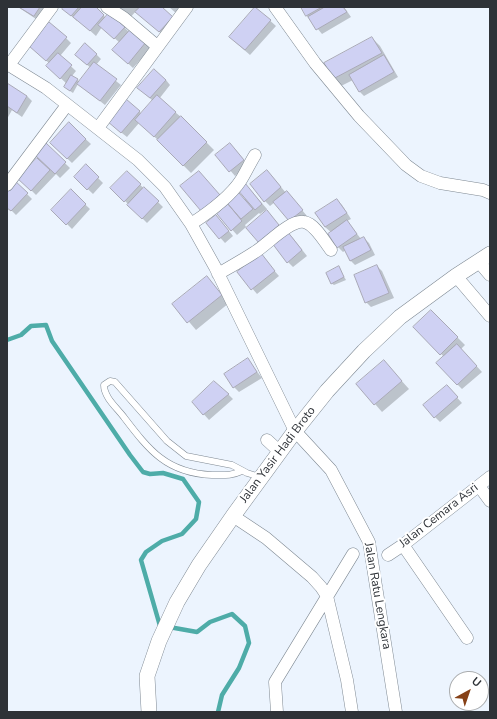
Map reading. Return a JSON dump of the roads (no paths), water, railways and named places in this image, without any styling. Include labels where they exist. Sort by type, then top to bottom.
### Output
[{"type":"street","points":[[8,65],[52,7]]},
{"type":"street","points":[[107,7],[124,18],[158,46]]},
{"type":"street","points":[[98,128],[187,7]]},
{"type":"street","points":[[275,7],[315,63],[359,116],[406,165],[421,176],[440,183],[483,190],[490,193]]},
{"type":"street","name":"Jalan Ratu Lengkara","points":[[8,65],[46,88],[138,160],[165,187],[191,224],[218,274],[295,431],[330,470],[369,542],[396,712]]},
{"type":"street","points":[[7,185],[67,105]]},
{"type":"street","points":[[191,224],[205,215],[232,191],[240,181],[255,155]]},
{"type":"street","points":[[218,274],[256,252],[287,227],[299,221],[313,226],[331,250]]},
{"type":"street","points":[[484,258],[490,275]]},
{"type":"street","name":"Jalan Yasir Hadi Broto","points":[[149,712],[147,676],[159,641],[178,602],[200,565],[233,516],[295,431],[327,391],[369,346],[400,317],[456,276],[484,258]]},
{"type":"street","points":[[456,276],[490,316]]},
{"type":"street","points":[[267,440],[280,452]]},
{"type":"street","name":"Jalan Cemara Asri","points":[[388,555],[490,477]]},
{"type":"street","points":[[479,486],[490,501]]},
{"type":"street","points":[[233,516],[266,538],[312,577],[327,596],[347,680],[352,712]]},
{"type":"street","points":[[403,545],[467,638]]},
{"type":"street","points":[[277,712],[275,682],[353,554]]},
{"type":"lane","points":[[242,471],[231,475],[199,474],[184,471],[168,464],[161,459],[136,433],[106,394],[104,385],[110,381],[115,382],[167,441],[186,456],[232,465],[242,471],[262,478]]},
{"type":"waterway","points":[[7,340],[21,335],[31,326],[46,325],[52,341],[143,472],[150,474],[163,473],[183,479],[199,502],[196,519],[182,534],[162,541],[146,552],[141,560],[161,626]]},
{"type":"waterway","points":[[169,627],[197,632],[210,622],[232,614],[245,626],[249,643],[239,668],[222,695],[218,712]]}]
